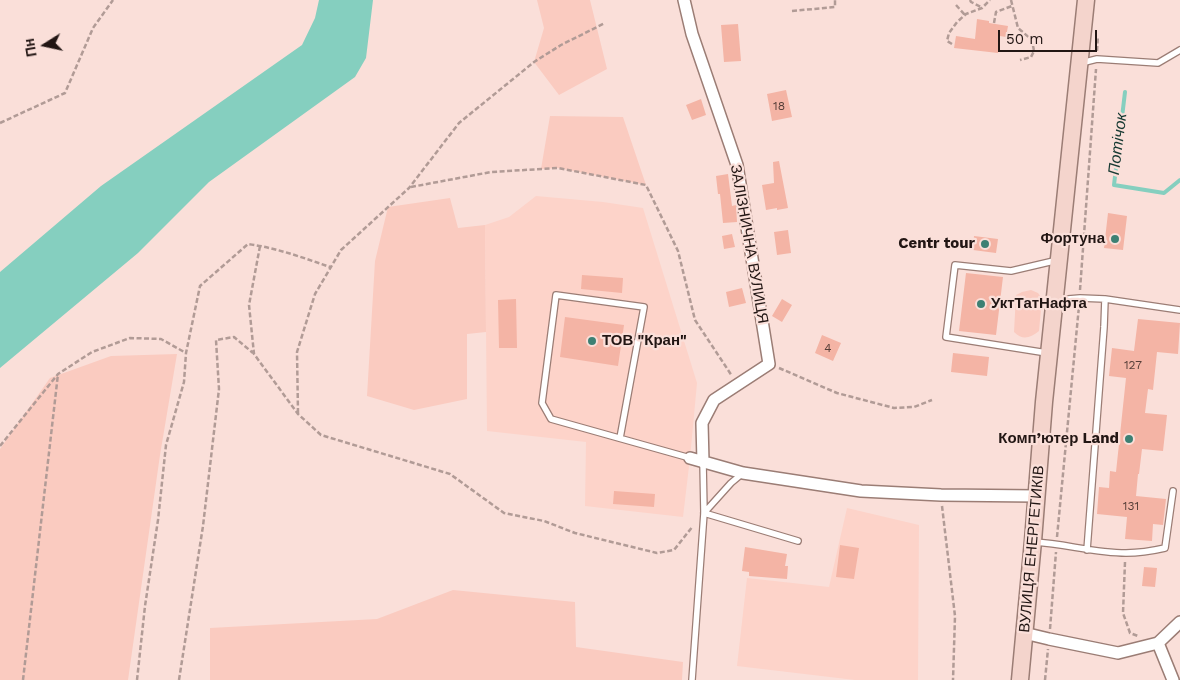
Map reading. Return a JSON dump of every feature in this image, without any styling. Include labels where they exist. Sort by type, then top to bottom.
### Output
[{"type":"main road","name":"ВУЛИЦЯ ЕНЕРГЕТИКІВ","points":[[1020,680],[1044,402],[1086,0]]},
{"type":"street","name":"ЗАЛІЗНИЧНА ВУЛИЦЯ","points":[[684,0],[692,34],[737,165],[769,364]]},
{"type":"street","points":[[703,462],[702,423],[714,400],[769,364]]},
{"type":"street","points":[[690,458],[743,473],[861,491],[941,495],[1037,496]]},
{"type":"street","points":[[1024,633],[1118,653],[1158,644],[1179,625]]},
{"type":"street","points":[[1158,644],[1173,680]]},
{"type":"lane","points":[[1079,64],[1096,60],[1158,63],[1180,50]]},
{"type":"lane","points":[[1050,353],[946,337],[955,265],[1011,271],[1058,260]]},
{"type":"lane","points":[[620,438],[644,307],[556,295],[542,403],[551,419],[690,458]]},
{"type":"lane","points":[[1054,301],[1080,298],[1105,299],[1180,310]]},
{"type":"lane","points":[[1086,550],[1105,299]]},
{"type":"lane","points":[[692,680],[704,513],[703,462]]},
{"type":"lane","points":[[704,513],[731,483],[743,473]]},
{"type":"lane","points":[[1033,542],[1125,554],[1165,548],[1173,491]]},
{"type":"lane","points":[[704,513],[798,541]]},
{"type":"path","points":[[0,123],[65,93],[94,28],[113,0]]},
{"type":"path","points":[[792,11],[835,7],[835,0]]},
{"type":"path","points":[[970,0],[982,8]]},
{"type":"path","points":[[952,44],[947,41],[948,33],[957,22],[965,15],[982,8],[990,0]]},
{"type":"path","points":[[1011,0],[1018,28],[1032,40],[1034,50],[1031,57],[1020,60]]},
{"type":"path","points":[[956,5],[965,15]]},
{"type":"path","points":[[994,23],[996,12],[1012,6]]},
{"type":"path","points":[[298,414],[298,352],[315,294],[341,250],[409,188],[459,123],[534,62],[561,45],[604,23]]},
{"type":"path","points":[[1044,680],[1080,298],[1099,30]]},
{"type":"path","points":[[409,188],[491,172],[558,168],[646,185],[678,251],[695,320],[737,385]]},
{"type":"path","points":[[137,680],[166,445],[184,382],[186,353],[200,286],[248,244],[294,254],[330,267]]},
{"type":"path","points":[[254,354],[249,305],[260,246]]},
{"type":"path","points":[[179,680],[203,526],[218,389],[216,340],[234,337],[254,354],[298,414],[321,435],[450,474],[504,513],[544,521],[584,536],[657,553],[674,550],[704,513]]},
{"type":"path","points":[[0,446],[58,374],[92,352],[130,338],[161,339],[186,353]]},
{"type":"path","points":[[769,364],[837,393],[894,408],[914,407],[932,400]]},
{"type":"path","points":[[23,680],[58,374]]},
{"type":"path","points":[[941,495],[954,616],[953,680]]},
{"type":"path","points":[[1125,554],[1123,613],[1130,633],[1158,644]]},
{"type":"shaded area","points":[[537,0],[590,0],[607,69],[559,95],[534,62],[544,28]]},
{"type":"shaded area","points":[[550,116],[623,117],[646,185],[558,168],[541,169]]},
{"type":"shaded area","name":"ТОВ \"Кран\"","points":[[536,196],[603,202],[643,208],[697,383],[683,517],[585,506],[586,442],[487,431],[485,225],[509,217]]},
{"type":"shaded area","points":[[450,198],[458,228],[485,225],[486,332],[467,334],[467,399],[414,410],[367,396],[375,261],[388,207]]},
{"type":"shaded area","points":[[1031,290],[1038,293],[1042,298],[1039,331],[1030,337],[1020,337],[1014,332],[1016,295]]},
{"type":"shaded area","points":[[177,354],[160,455],[128,680],[0,680],[0,449],[50,378],[111,356]]},
{"type":"shaded area","points":[[847,508],[919,525],[918,680],[855,680],[737,666],[747,578],[829,587]]},
{"type":"shaded area","points":[[453,590],[575,602],[576,647],[683,662],[682,680],[210,680],[210,628],[377,619]]},
{"type":"water","points":[[319,0],[373,0],[366,58],[355,77],[209,182],[138,253],[0,368],[0,272],[101,186],[302,45],[315,18]]},
{"type":"building","points":[[977,19],[1008,26],[1006,37],[1000,36],[998,53],[954,48],[956,36],[975,39]]},
{"type":"building","points":[[738,24],[741,61],[724,62],[721,25]]},
{"type":"building","points":[[786,90],[792,117],[772,121],[767,94]]},
{"type":"building","points":[[701,99],[706,115],[692,120],[686,105]]},
{"type":"building","points":[[779,161],[788,208],[766,210],[762,185],[774,183],[773,162]]},
{"type":"building","points":[[728,174],[732,206],[736,205],[737,222],[723,223],[716,176]]},
{"type":"building","name":"Фортуна","points":[[1108,213],[1127,216],[1123,250],[1104,248]]},
{"type":"building","points":[[788,230],[791,253],[777,255],[774,232]]},
{"type":"building","points":[[732,234],[735,247],[724,249],[722,236]]},
{"type":"building","name":"Centr tour","points":[[974,236],[998,239],[996,253],[973,250]]},
{"type":"building","name":"УктТатНафта","points":[[966,273],[1003,277],[996,335],[959,331]]},
{"type":"building","points":[[582,275],[623,278],[622,293],[581,289]]},
{"type":"building","points":[[742,288],[746,303],[729,307],[726,292]]},
{"type":"building","points":[[516,299],[517,348],[499,348],[498,300]]},
{"type":"building","points":[[782,299],[792,305],[782,322],[772,316]]},
{"type":"building","name":"ТОВ \"Кран\"","points":[[565,317],[624,325],[618,366],[560,357]]},
{"type":"building","points":[[1138,319],[1180,323],[1178,354],[1157,352],[1153,390],[1148,389],[1145,413],[1167,415],[1163,451],[1142,449],[1138,474],[1136,496],[1166,499],[1163,525],[1153,524],[1152,541],[1125,539],[1127,517],[1097,514],[1099,487],[1109,488],[1110,471],[1116,472],[1126,378],[1109,376],[1112,348],[1134,351]]},
{"type":"building","points":[[822,335],[841,343],[833,361],[815,353]]},
{"type":"building","points":[[953,353],[989,357],[987,376],[951,372]]},
{"type":"building","points":[[614,491],[655,494],[654,507],[613,504]]},
{"type":"building","points":[[840,545],[859,548],[854,579],[836,577]]},
{"type":"building","points":[[745,547],[787,554],[785,566],[788,566],[787,579],[749,576],[749,572],[742,571]]},
{"type":"building","points":[[1144,567],[1157,568],[1155,587],[1142,586]]},
{"type":"waterway","name":"Потічок","points":[[1125,92],[1114,185],[1164,193],[1180,180]]},
{"type":"place","name":"Фортуна","points":[[1115,239]]},
{"type":"place","name":"Centr tour","points":[[985,244]]},
{"type":"place","name":"УктТатНафта","points":[[981,304]]},
{"type":"place","name":"ТОВ \"Кран\"","points":[[592,341]]},
{"type":"place","name":"Комп’ютер Land","points":[[1129,439]]}]
